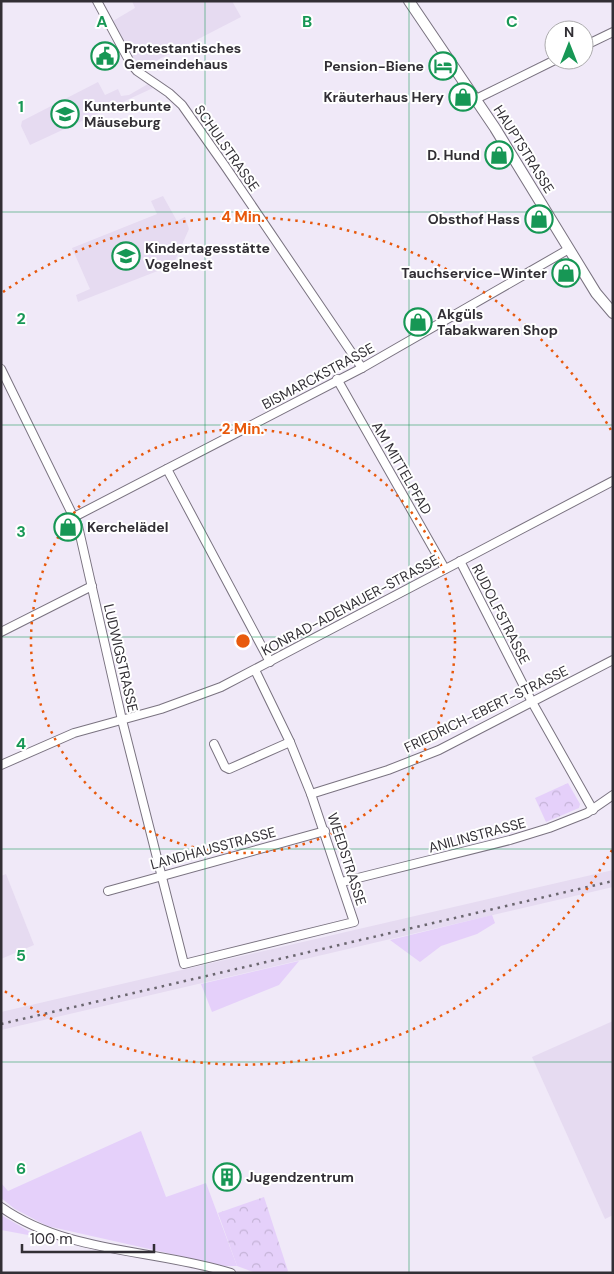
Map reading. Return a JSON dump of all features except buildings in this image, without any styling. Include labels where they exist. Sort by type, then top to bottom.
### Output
[{"type":"street","name":"SCHULSTRASSE","points":[[97,1],[130,64],[169,93],[182,106],[226,166],[362,368]]},
{"type":"street","name":"HAUPTSTRASSE","points":[[409,1],[476,99],[596,293],[613,313]]},
{"type":"street","points":[[594,41],[613,32]]},
{"type":"street","points":[[476,99],[544,66]]},
{"type":"street","name":"BISMARCKSTRASSE","points":[[74,517],[362,368],[569,249]]},
{"type":"street","name":"LUDWIGSTRASSE","points":[[1,369],[74,517],[92,586],[122,720],[184,964]]},
{"type":"street","name":"AM MITTELPFAD","points":[[337,380],[445,569]]},
{"type":"street","points":[[167,470],[270,662]]},
{"type":"street","name":"KONRAD-ADENAUER-STRASSE","points":[[1,765],[74,733],[187,701],[255,670],[613,481]]},
{"type":"street","name":"RUDOLFSTRASSE","points":[[460,561],[532,702],[593,810]]},
{"type":"street","points":[[1,632],[92,586]]},
{"type":"street","name":"FRIEDRICH-EBERT-STRASSE","points":[[311,794],[388,770],[439,750],[613,660]]},
{"type":"street","name":"WEEDSTRASSE","points":[[184,964],[354,922],[311,794],[290,742],[255,670]]},
{"type":"street","points":[[214,744],[225,767],[229,769],[290,742]]},
{"type":"street","name":"ANILINSTRASSE","points":[[342,882],[510,840],[577,818],[593,810],[613,795]]},
{"type":"street","name":"LANDHAUSSTRASSE","points":[[108,891],[325,831]]},
{"type":"street","points":[[1,1207],[27,1222],[66,1238],[183,1260],[231,1273]]},
{"type":"shaded area","points":[[132,1],[232,1],[241,17],[142,68],[136,63],[113,21],[135,8]]},
{"type":"shaded area","name":"Kunterbunte Mäuseburg","points":[[98,82],[105,95],[118,89],[121,96],[129,95],[148,84],[153,88],[30,145],[21,126],[22,121]]},
{"type":"shaded area","name":"Kindertagesstätte Vogelnest","points":[[163,196],[177,221],[185,217],[189,229],[173,265],[78,302],[76,295],[90,289],[72,248],[157,214],[151,201]]},
{"type":"shaded area","points":[[613,870],[613,887],[1,1030],[1,1012]]},
{"type":"shaded area","points":[[6,874],[34,945],[1,959],[1,876]]},
{"type":"shaded area","points":[[613,1021],[613,1215],[605,1219],[532,1057]]},
{"type":"green space","points":[[568,783],[580,804],[579,808],[546,822],[535,798]]},
{"type":"green space","points":[[492,915],[495,923],[477,934],[441,946],[420,962],[390,940]]},
{"type":"green space","points":[[299,961],[279,985],[212,1012],[201,984]]},
{"type":"green space","points":[[141,1131],[166,1197],[206,1183],[237,1266],[225,1266],[47,1226],[15,1209],[1,1198],[1,1183],[8,1191]]},
{"type":"green space","points":[[264,1197],[288,1271],[286,1273],[256,1273],[237,1266],[218,1213]]},
{"type":"green space","points":[[1,1215],[39,1237],[1,1230]]},
{"type":"railway","points":[[1,1024],[613,881]]},
{"type":"place","name":"Protestantisches Gemeindehaus","points":[[105,56]]},
{"type":"place","name":"Pension-Biene","points":[[443,66]]},
{"type":"place","name":"Kräuterhaus Hery","points":[[463,97]]},
{"type":"place","name":"Kunterbunte Mäuseburg","points":[[65,114]]},
{"type":"place","name":"D. Hund","points":[[499,155]]},
{"type":"place","name":"Obsthof Hass","points":[[539,219]]},
{"type":"place","name":"Kindertagesstätte Vogelnest","points":[[126,256]]},
{"type":"place","name":"Tauchservice-Winter","points":[[566,273]]},
{"type":"place","name":"Akgüls Tabakwaren Shop","points":[[418,322]]},
{"type":"place","name":"Kerchelädel","points":[[68,527]]},
{"type":"place","name":"Jugendzentrum","points":[[227,1177]]}]
